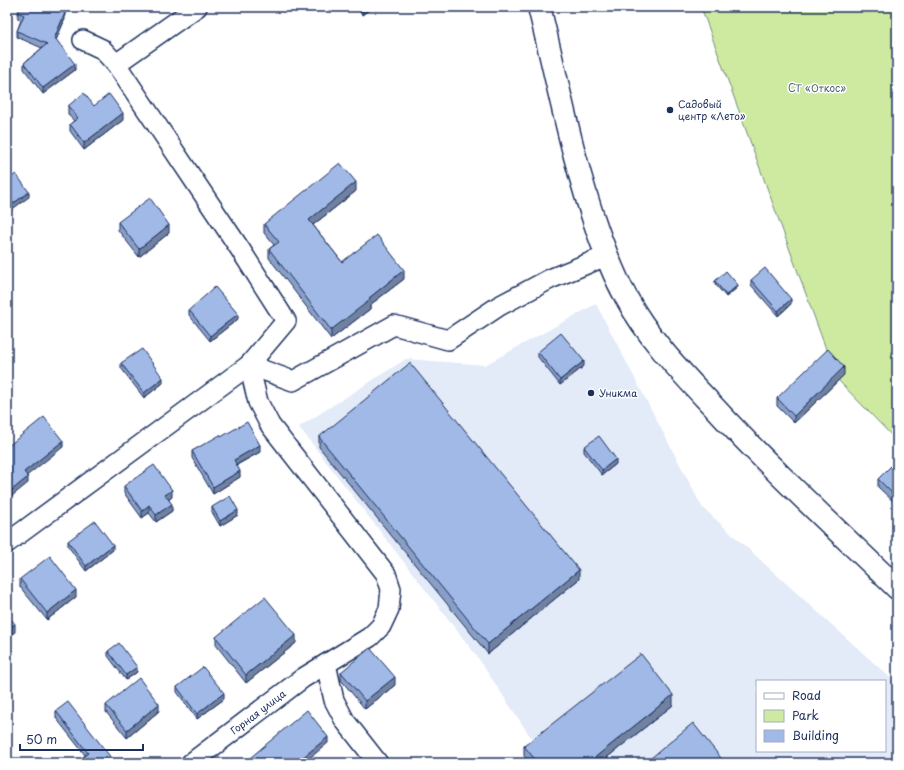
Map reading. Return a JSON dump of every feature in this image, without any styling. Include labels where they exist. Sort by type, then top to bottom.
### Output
[{"type":"main road","points":[[539,7],[574,157],[589,207],[606,256],[626,297],[649,335],[675,366],[735,431],[897,588]]},
{"type":"street","points":[[116,64],[197,7]]},
{"type":"street","points":[[7,543],[248,365],[286,321],[116,64],[102,49],[83,40]]},
{"type":"street","points":[[248,365],[293,382],[394,325],[448,340],[506,302],[550,279],[606,256]]},
{"type":"street","name":"Горная улица","points":[[191,763],[303,678],[370,637],[381,626],[389,609],[391,590],[386,574],[270,425],[258,402],[248,365]]},
{"type":"street","points":[[326,664],[334,700],[345,721],[378,763]]},
{"type":"shaded area","points":[[596,304],[702,507],[897,684],[897,763],[548,763],[476,655],[299,427],[406,359],[485,365]]},
{"type":"green space","name":"СТ «Откос»","points":[[701,7],[897,7],[897,441],[837,379]]},
{"type":"building","points":[[21,7],[51,7],[65,13],[54,39],[55,38],[75,64],[43,88],[24,63],[47,44],[17,31],[24,15],[18,12]]},
{"type":"building","points":[[84,93],[94,106],[109,94],[123,113],[84,143],[70,124],[78,118],[68,106]]},
{"type":"building","points":[[340,163],[356,182],[309,220],[342,262],[377,235],[404,270],[369,298],[370,300],[331,330],[269,249],[279,242],[264,224]]},
{"type":"building","points":[[16,174],[29,192],[7,208],[7,180]]},
{"type":"building","points":[[150,198],[169,225],[139,249],[118,222]]},
{"type":"building","points":[[765,268],[791,299],[778,311],[751,280]]},
{"type":"building","points":[[726,271],[738,285],[726,295],[715,281]]},
{"type":"building","points":[[215,287],[238,314],[210,336],[189,310]]},
{"type":"building","points":[[561,333],[584,361],[560,380],[538,352]]},
{"type":"building","points":[[142,349],[163,378],[144,393],[121,363]]},
{"type":"building","points":[[828,349],[844,367],[794,416],[777,398]]},
{"type":"building","points":[[410,363],[579,570],[488,644],[319,437]]},
{"type":"building","points":[[44,417],[63,441],[24,472],[28,477],[7,494],[7,447]]},
{"type":"building","points":[[247,422],[260,445],[234,460],[240,471],[213,487],[192,451]]},
{"type":"building","points":[[599,436],[616,459],[602,470],[584,447]]},
{"type":"building","points":[[897,460],[897,498],[878,479]]},
{"type":"building","points":[[154,465],[172,490],[165,495],[172,504],[156,515],[149,505],[142,511],[124,486]]},
{"type":"building","points":[[230,496],[238,510],[220,521],[212,507]]},
{"type":"building","points":[[95,521],[113,545],[86,566],[68,541]]},
{"type":"building","points":[[50,556],[76,590],[47,613],[20,579]]},
{"type":"building","points":[[265,597],[296,635],[246,675],[216,637]]},
{"type":"building","points":[[7,614],[15,624],[7,630]]},
{"type":"building","points":[[119,643],[137,667],[126,675],[108,651]]},
{"type":"building","points":[[370,648],[395,677],[365,701],[341,672]]},
{"type":"building","points":[[641,654],[673,695],[588,763],[538,763],[524,746]]},
{"type":"building","points":[[203,667],[224,693],[197,714],[177,687]]},
{"type":"building","points":[[139,678],[159,704],[127,730],[106,705]]},
{"type":"building","points":[[68,702],[115,763],[75,763],[88,753],[56,711]]},
{"type":"building","points":[[307,710],[328,737],[296,763],[244,763]]},
{"type":"building","points":[[693,723],[725,763],[645,763]]},
{"type":"place","name":"Садовый центр «Лето»","points":[[670,110]]},
{"type":"place","name":"Уникма","points":[[591,393]]}]
